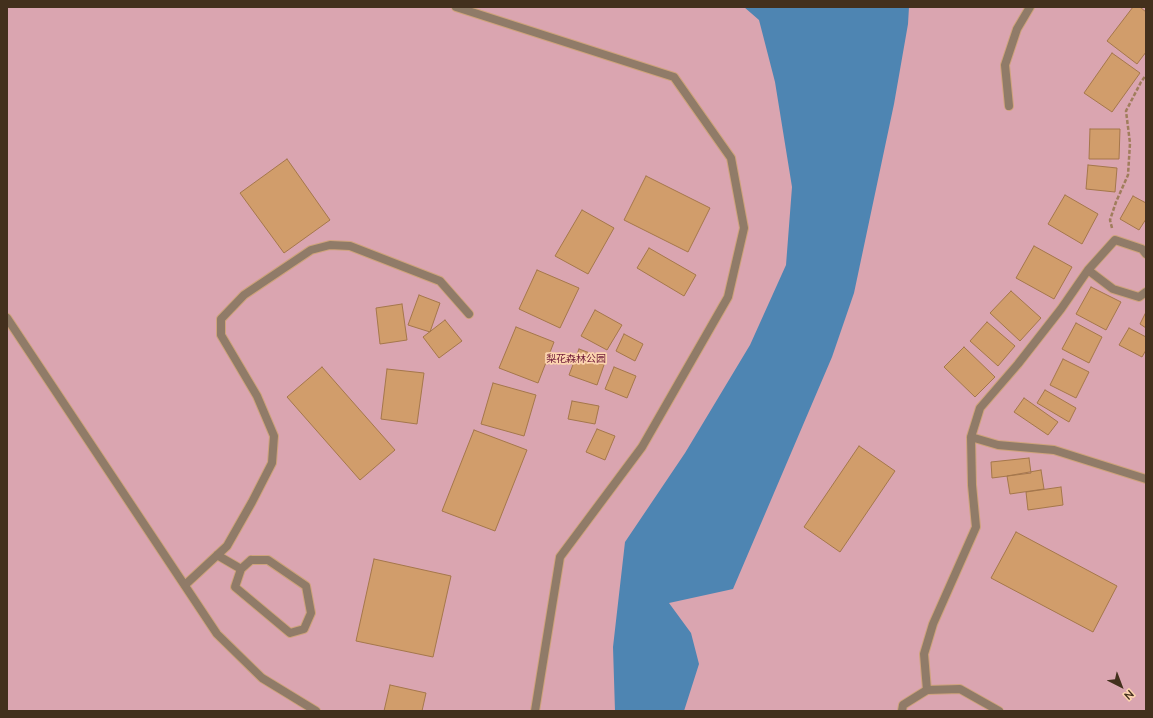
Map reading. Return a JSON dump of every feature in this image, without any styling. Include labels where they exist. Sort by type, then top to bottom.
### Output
[{"type":"street","points":[[456,7],[674,78],[731,158],[744,228],[728,296],[642,447],[560,557],[535,711]]},
{"type":"street","points":[[1009,106],[1005,65],[1018,29],[1030,7]]},
{"type":"street","points":[[927,690],[924,654],[933,624],[976,527],[972,485],[971,437],[980,408],[1022,358],[1088,270],[1115,240],[1142,249],[1146,254]]},
{"type":"street","points":[[185,585],[226,546],[252,502],[272,463],[274,436],[257,396],[221,335],[221,319],[244,295],[312,250],[330,245],[350,246],[440,281],[469,314]]},
{"type":"street","points":[[1088,270],[1113,289],[1139,297],[1146,292]]},
{"type":"street","points":[[7,318],[217,634],[262,678],[316,711]]},
{"type":"street","points":[[971,437],[998,445],[1054,450],[1146,479]]},
{"type":"street","points":[[217,555],[241,569]]},
{"type":"street","points":[[251,560],[268,560],[306,586],[311,613],[304,629],[290,633],[235,587],[241,569],[251,560]]},
{"type":"street","points":[[902,711],[903,705],[927,690],[960,689],[999,711]]},
{"type":"path","points":[[1115,240],[1110,220],[1128,175],[1130,143],[1126,111],[1146,75]]},
{"type":"green space","name":"梨花森林公园","points":[[7,7],[1146,7],[1146,711],[7,711]]},
{"type":"water","points":[[744,7],[909,7],[908,24],[894,104],[854,293],[832,357],[733,589],[669,603],[691,633],[699,664],[684,711],[615,711],[613,647],[625,542],[685,453],[750,345],[786,265],[792,187],[775,82],[759,20]]},
{"type":"building","points":[[1133,7],[1140,7],[1146,12],[1146,52],[1137,64],[1107,41]]},
{"type":"building","points":[[1112,53],[1140,73],[1112,112],[1084,93]]},
{"type":"building","points":[[1090,129],[1120,129],[1119,159],[1089,159]]},
{"type":"building","points":[[287,159],[330,220],[284,253],[240,193]]},
{"type":"building","points":[[1088,165],[1117,168],[1115,192],[1086,189]]},
{"type":"building","points":[[646,176],[710,208],[688,252],[624,220]]},
{"type":"building","points":[[1065,195],[1098,214],[1082,244],[1048,224]]},
{"type":"building","points":[[1133,196],[1146,203],[1146,219],[1139,230],[1120,219]]},
{"type":"building","points":[[582,210],[614,228],[588,274],[555,256]]},
{"type":"building","points":[[1034,246],[1072,267],[1054,299],[1016,278]]},
{"type":"building","points":[[649,248],[696,275],[684,296],[637,268]]},
{"type":"building","points":[[537,270],[579,288],[560,328],[519,309]]},
{"type":"building","points":[[1091,287],[1121,302],[1106,330],[1076,314]]},
{"type":"building","points":[[1011,291],[1041,318],[1020,341],[990,313]]},
{"type":"building","points":[[419,295],[440,303],[430,332],[408,325]]},
{"type":"building","points":[[402,304],[407,340],[380,344],[376,308]]},
{"type":"building","points":[[595,310],[622,325],[607,350],[581,336]]},
{"type":"building","points":[[1146,312],[1146,328],[1140,324]]},
{"type":"building","points":[[445,320],[462,341],[439,358],[423,337]]},
{"type":"building","points":[[987,322],[1015,346],[998,366],[970,341]]},
{"type":"building","points":[[1076,323],[1102,337],[1089,363],[1062,349]]},
{"type":"building","points":[[516,327],[554,342],[538,383],[499,368]]},
{"type":"building","points":[[1129,328],[1146,337],[1146,350],[1142,357],[1119,345]]},
{"type":"building","points":[[624,334],[643,344],[635,361],[616,351]]},
{"type":"building","points":[[964,347],[995,377],[975,397],[944,367]]},
{"type":"building","points":[[579,349],[606,359],[597,385],[569,375]]},
{"type":"building","points":[[1063,359],[1089,372],[1076,398],[1050,385]]},
{"type":"building","points":[[322,367],[395,450],[360,480],[287,397]]},
{"type":"building","points":[[614,367],[636,376],[627,398],[605,389]]},
{"type":"building","points":[[387,369],[424,373],[417,424],[381,419]]},
{"type":"building","points":[[493,383],[536,395],[524,436],[481,424]]},
{"type":"building","points":[[1045,390],[1076,408],[1069,422],[1037,403]]},
{"type":"building","points":[[1024,398],[1058,422],[1048,435],[1014,412]]},
{"type":"building","points":[[572,401],[599,406],[595,424],[568,419]]},
{"type":"building","points":[[597,429],[615,436],[605,460],[586,452]]},
{"type":"building","points":[[474,430],[527,450],[495,531],[442,511]]},
{"type":"building","points":[[859,446],[895,471],[840,552],[804,527]]},
{"type":"building","points":[[1029,458],[1031,473],[992,478],[991,462]]},
{"type":"building","points":[[1041,470],[1044,489],[1010,494],[1007,476]]},
{"type":"building","points":[[1061,487],[1063,505],[1028,510],[1026,492]]},
{"type":"building","points":[[1016,532],[1117,586],[1093,632],[991,578]]},
{"type":"building","points":[[374,559],[451,576],[433,657],[356,641]]},
{"type":"building","points":[[390,685],[426,693],[422,711],[384,711]]}]
